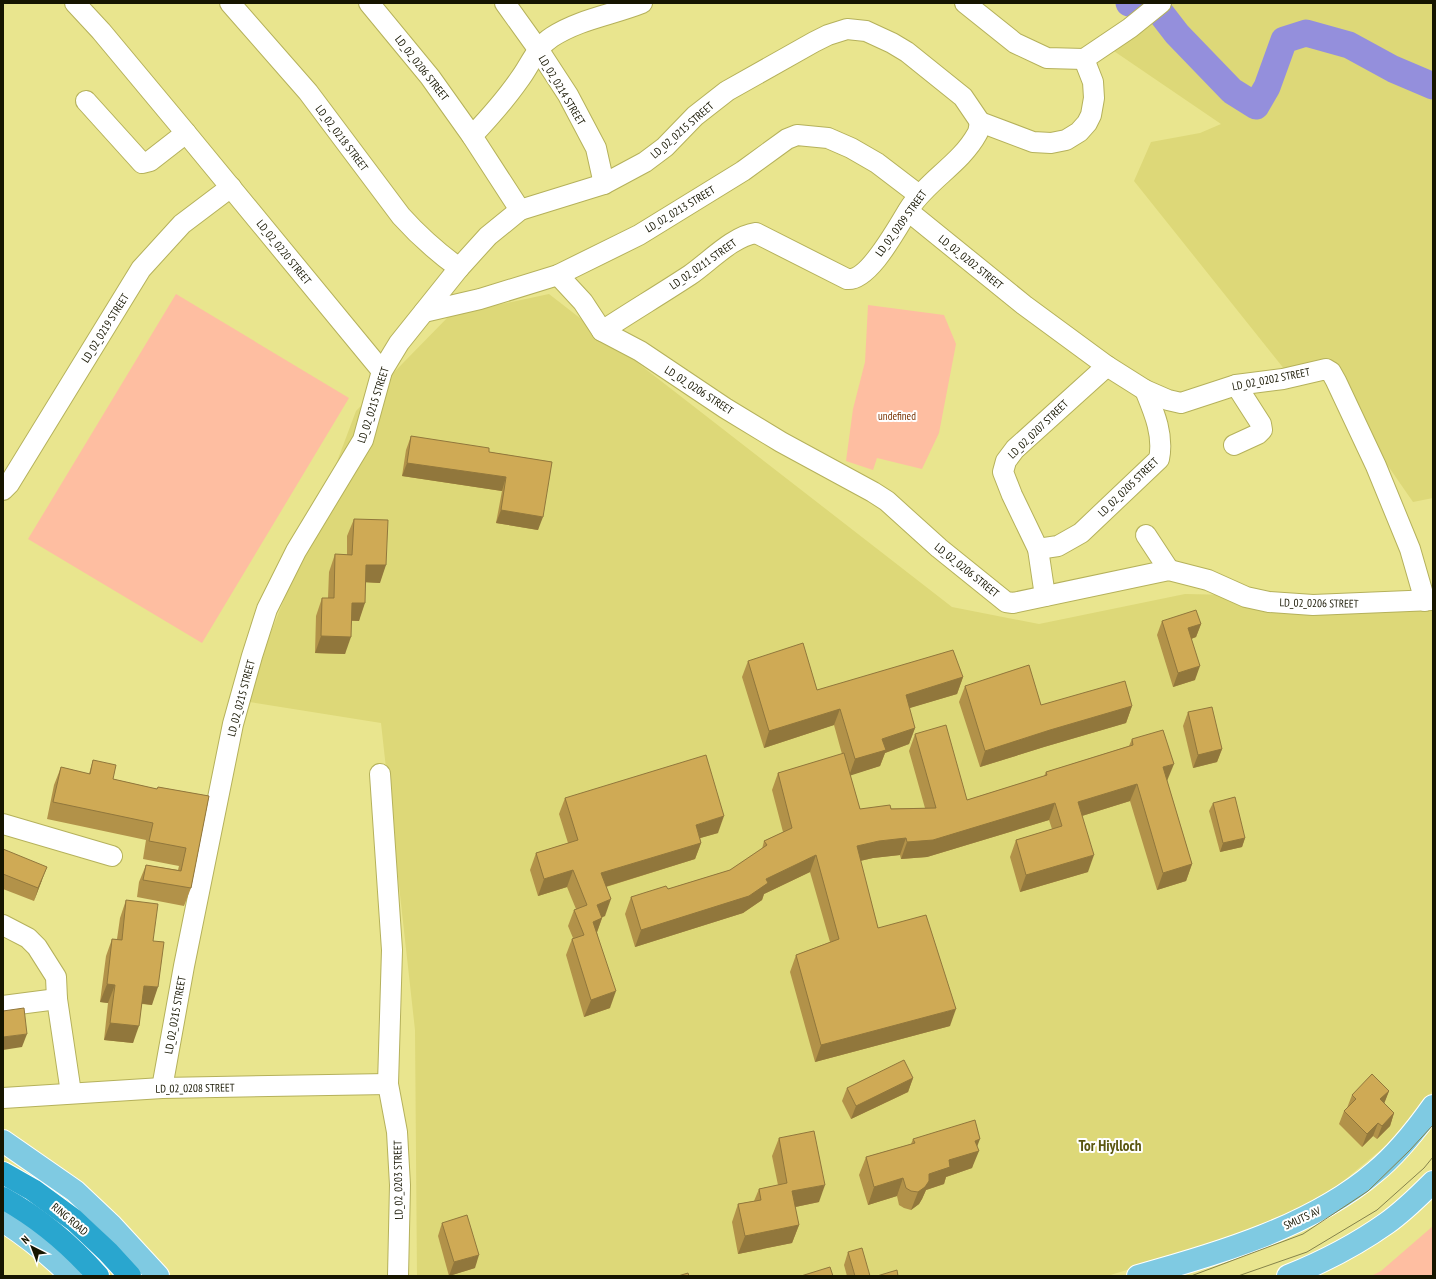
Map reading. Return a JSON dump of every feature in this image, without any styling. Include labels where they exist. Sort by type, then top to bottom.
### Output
[{"type":"highway","name":"RING ROAD","points":[[3,1173],[34,1190],[74,1220],[108,1252],[130,1276]]},
{"type":"highway","name":"RING ROAD","points":[[3,1198],[21,1208],[60,1238],[81,1257],[98,1276]]},
{"type":"main road","name":"SMUTS AV","points":[[1138,1276],[1205,1257],[1279,1229],[1327,1206],[1375,1172],[1410,1137],[1433,1106]]},
{"type":"main road","points":[[3,1141],[75,1191],[111,1225],[158,1276]]},
{"type":"main road","points":[[1288,1276],[1346,1249],[1388,1223],[1433,1182]]},
{"type":"main road","points":[[3,1221],[25,1234],[71,1276]]},
{"type":"street","name":"LD_02_0220 STREET","points":[[75,3],[101,30],[382,370]]},
{"type":"street","name":"LD_02_0218 STREET","points":[[230,3],[308,92],[401,216],[414,231],[437,252],[459,268]]},
{"type":"street","name":"LD_02_0206 STREET","points":[[369,3],[430,77],[472,136],[520,210]]},
{"type":"street","name":"LD_02_0214 STREET","points":[[505,3],[538,49],[568,95],[596,148],[604,184]]},
{"type":"street","points":[[965,3],[1015,43],[1047,58],[1084,59],[1130,28],[1158,5]]},
{"type":"street","points":[[472,136],[519,81],[530,65],[538,49],[551,38],[580,22],[636,4]]},
{"type":"street","name":"LD_02_0215 STREET","points":[[162,1088],[184,966],[233,724],[267,609],[296,551],[363,440],[382,370],[399,342],[459,268],[488,236],[520,210],[604,184],[644,162],[665,147],[695,116],[728,91],[814,42],[828,35],[847,29],[866,31],[907,52],[963,97],[980,122]]},
{"type":"street","points":[[980,122],[1033,142],[1051,144],[1066,140],[1080,132],[1091,115],[1094,98],[1094,82],[1084,59]]},
{"type":"street","points":[[86,101],[142,163],[150,161],[186,133]]},
{"type":"street","name":"LD_02_0209 STREET","points":[[852,279],[859,276],[883,252],[919,194],[954,163],[978,133],[980,122]]},
{"type":"street","name":"LD_02_0213 STREET","points":[[424,312],[480,300],[558,275],[639,235],[743,171],[787,140],[797,135],[828,138],[851,148],[877,163],[919,194]]},
{"type":"street","name":"LD_02_0219 STREET","points":[[3,490],[9,484],[141,269],[182,224],[231,187]]},
{"type":"street","name":"LD_02_0202 STREET","points":[[908,211],[1024,305],[1107,366],[1145,390],[1168,400],[1181,403],[1236,385],[1283,379],[1326,369],[1331,372],[1376,466],[1429,600]]},
{"type":"street","name":"LD_02_0211 STREET","points":[[602,331],[691,274],[736,240],[756,232],[842,277],[852,279]]},
{"type":"street","points":[[558,275],[583,302],[602,331]]},
{"type":"street","name":"LD_02_0206 STREET","points":[[602,331],[640,351],[725,408],[775,438],[887,501],[940,548],[1006,602],[1013,603],[1169,570],[1208,580],[1246,597],[1269,602],[1313,605],[1429,600]]},
{"type":"street","name":"LD_02_0207 STREET","points":[[1045,596],[1038,549],[1012,495],[1003,472],[1006,461],[1015,449],[1107,366]]},
{"type":"street","points":[[1234,444],[1258,434],[1262,430],[1261,424],[1236,385]]},
{"type":"street","name":"LD_02_0205 STREET","points":[[1038,549],[1058,546],[1081,533],[1160,459],[1162,448],[1157,417],[1145,390]]},
{"type":"street","points":[[1146,535],[1169,570]]},
{"type":"street","name":"LD_02_0203 STREET","points":[[380,774],[392,950],[388,1084],[397,1132],[399,1155],[400,1185],[398,1276]]},
{"type":"street","points":[[3,824],[112,856]]},
{"type":"street","points":[[3,925],[28,938],[37,947],[56,977],[57,999],[71,1093]]},
{"type":"street","points":[[3,1006],[57,999]]},
{"type":"street","name":"LD_02_0208 STREET","points":[[3,1098],[23,1098],[71,1093],[162,1088],[388,1084]]},
{"type":"shaded area","points":[[1162,3],[1433,3],[1433,498],[1413,502],[1386,463],[1335,365],[1297,385],[1134,181],[1151,142],[1200,133],[1221,124],[1105,45]]},
{"type":"shaded area","points":[[549,294],[952,607],[1039,624],[1185,594],[1433,599],[1433,1090],[1407,1128],[1323,1198],[1234,1238],[1107,1276],[417,1276],[415,1030],[381,723],[243,701],[302,555],[356,411],[450,315]]},
{"type":"green space","points":[[176,294],[349,398],[202,643],[28,539]]},
{"type":"green space","name":"undefined","points":[[868,305],[944,315],[956,344],[939,433],[922,469],[877,458],[873,470],[846,461],[853,409],[865,362]]},
{"type":"green space","points":[[1433,1226],[1433,1276],[1371,1276],[1381,1271]]},
{"type":"building","points":[[411,436],[489,448],[489,452],[552,462],[543,517],[501,510],[506,477],[407,463]]},
{"type":"building","points":[[354,519],[388,520],[386,565],[366,565],[365,603],[352,603],[351,637],[321,636],[322,598],[334,598],[335,554],[352,555]]},
{"type":"building","points":[[1196,610],[1201,624],[1188,628],[1200,666],[1178,673],[1162,621]]},
{"type":"building","points":[[803,643],[817,690],[953,650],[963,677],[906,695],[915,728],[882,739],[886,750],[855,759],[840,709],[769,731],[748,661]]},
{"type":"building","points":[[1029,665],[1041,705],[1125,681],[1132,706],[985,751],[965,686]]},
{"type":"building","points":[[1212,707],[1222,749],[1198,755],[1188,712]]},
{"type":"building","points":[[946,725],[967,800],[1047,775],[1046,772],[1133,745],[1132,739],[1163,730],[1174,764],[1163,767],[1192,864],[1163,873],[1137,784],[1078,802],[1094,855],[1026,875],[1016,840],[1062,826],[1055,803],[933,840],[907,842],[906,838],[879,841],[857,846],[878,928],[926,915],[956,1009],[821,1045],[796,955],[839,939],[816,855],[766,879],[768,883],[749,896],[641,930],[631,897],[666,886],[668,889],[730,870],[767,845],[764,841],[792,828],[778,773],[844,753],[860,809],[890,805],[891,809],[936,808],[915,734]]},
{"type":"building","points":[[706,755],[724,816],[696,825],[701,843],[601,873],[611,899],[597,905],[602,918],[593,922],[616,991],[591,1000],[572,939],[584,935],[574,910],[587,905],[573,870],[544,879],[536,853],[578,840],[565,798]]},
{"type":"building","points":[[93,760],[116,765],[113,779],[157,789],[158,787],[209,796],[191,888],[143,880],[146,865],[181,871],[186,848],[149,841],[153,823],[53,802],[61,767],[90,774]]},
{"type":"building","points":[[1235,797],[1245,838],[1223,843],[1213,803]]},
{"type":"building","points":[[3,849],[47,867],[38,888],[3,874]]},
{"type":"building","points":[[126,900],[158,904],[153,941],[164,942],[158,987],[144,986],[139,1026],[110,1023],[115,985],[107,984],[112,939],[122,940]]},
{"type":"building","points":[[24,1008],[27,1034],[3,1037],[3,1011]]},
{"type":"building","points":[[904,1060],[913,1078],[856,1106],[847,1088]]},
{"type":"building","points":[[1372,1074],[1389,1091],[1380,1099],[1394,1113],[1382,1126],[1378,1123],[1367,1134],[1344,1111],[1356,1099],[1352,1095]]},
{"type":"building","points":[[975,1120],[980,1139],[975,1141],[979,1151],[949,1160],[950,1167],[929,1174],[929,1181],[925,1187],[918,1192],[911,1191],[906,1188],[903,1178],[874,1187],[866,1157],[915,1143],[913,1139]]},
{"type":"building","points":[[814,1131],[825,1185],[792,1191],[799,1225],[745,1236],[738,1204],[761,1200],[759,1189],[787,1183],[779,1138]]},
{"type":"building","points":[[467,1215],[479,1255],[454,1262],[442,1223]]},
{"type":"building","points":[[862,1248],[870,1276],[855,1276],[848,1252]]},
{"type":"building","points":[[830,1267],[833,1276],[801,1276]]},
{"type":"building","points":[[897,1270],[898,1276],[877,1276]]},
{"type":"building","points":[[688,1273],[689,1276],[678,1276]]},
{"type":"waterway","points":[[1129,3],[1160,12],[1177,34],[1232,91],[1256,106],[1267,87],[1284,40],[1306,33],[1349,45],[1393,69],[1433,86]]},
{"type":"tram line","points":[[1191,1276],[1303,1234],[1368,1191],[1433,1125]]},
{"type":"tram line","points":[[1238,1276],[1307,1252],[1377,1210],[1424,1168],[1433,1157]]},
{"type":"district","name":"Tor Hiylloch","points":[[1110,1145]]}]
